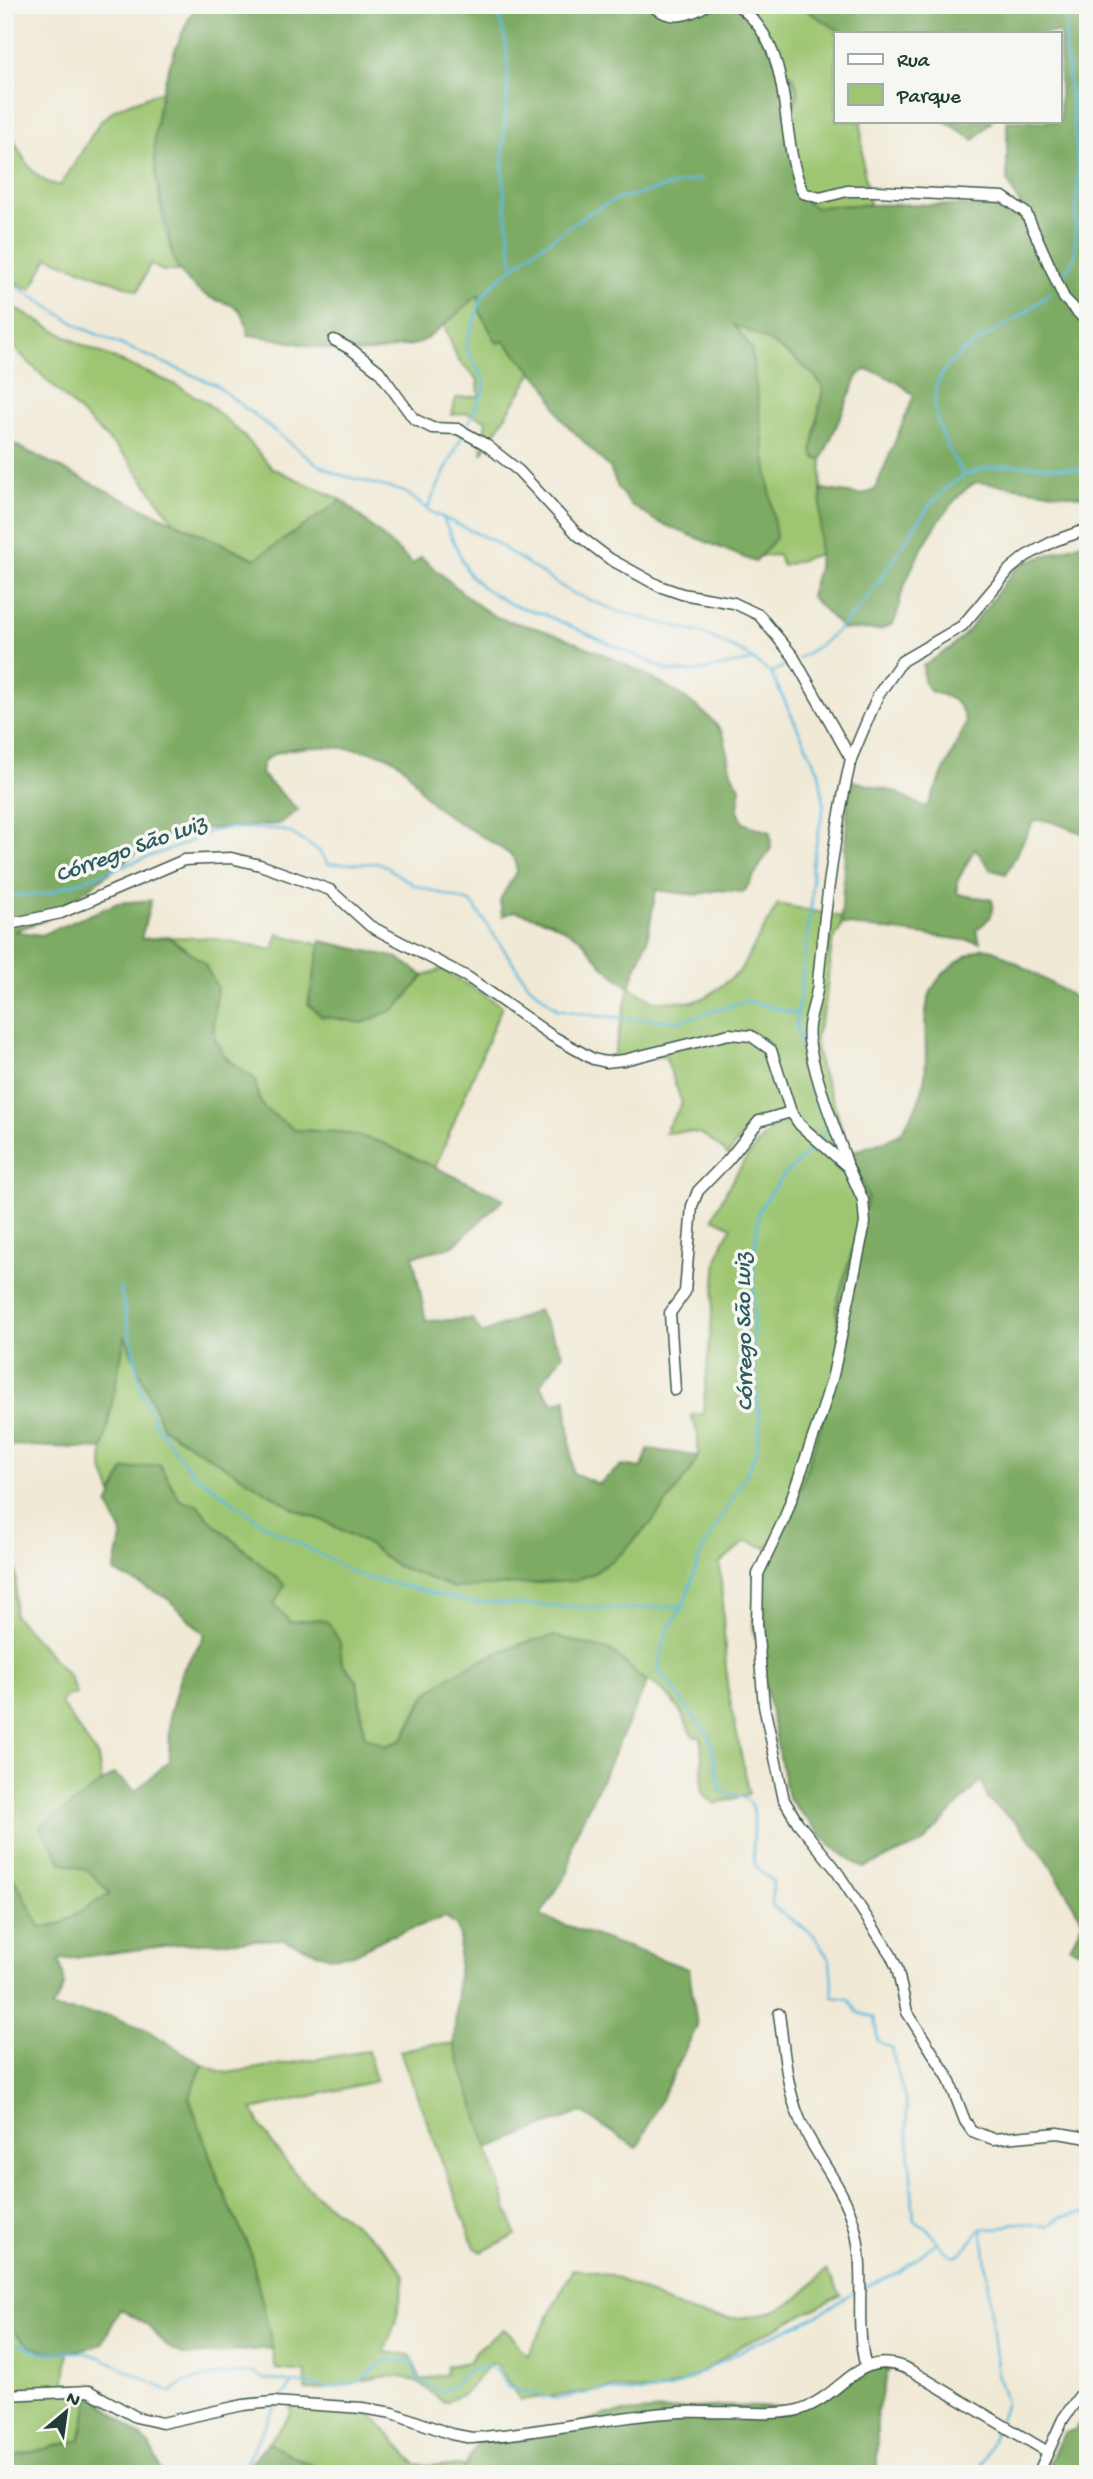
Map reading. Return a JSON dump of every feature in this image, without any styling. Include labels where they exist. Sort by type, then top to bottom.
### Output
[{"type":"street","points":[[651,5],[659,12],[678,17],[692,14],[707,5]]},
{"type":"street","points":[[737,5],[753,18],[771,42],[779,68],[787,130],[803,193],[820,198],[848,191],[1003,197],[1026,213],[1064,298],[1088,323]]},
{"type":"street","points":[[334,340],[352,350],[379,372],[414,419],[432,428],[458,429],[485,444],[519,471],[578,535],[610,559],[666,589],[734,603],[759,615],[793,656],[851,759]]},
{"type":"street","points":[[1088,529],[1054,541],[1026,556],[961,626],[902,661],[878,695],[851,759],[840,806],[821,934],[818,981],[808,1028],[824,1098],[848,1167],[863,1200],[865,1223],[833,1375],[790,1505],[758,1574],[757,1625],[764,1706],[779,1788],[798,1823],[834,1867],[891,1955],[897,1968],[907,2012],[948,2077],[965,2121],[972,2131],[993,2139],[1058,2133],[1088,2138]]},
{"type":"street","points":[[5,925],[61,913],[184,860],[231,858],[330,890],[370,926],[469,978],[551,1036],[593,1059],[606,1062],[624,1060],[729,1034],[751,1036],[771,1051],[791,1112],[808,1134],[848,1167]]},
{"type":"street","points":[[675,1390],[670,1313],[685,1292],[692,1206],[698,1191],[729,1159],[759,1121],[791,1112]]},
{"type":"street","points":[[779,2014],[795,2108],[849,2211],[855,2230],[861,2264],[858,2330],[865,2364]]},
{"type":"street","points":[[5,2395],[89,2390],[136,2417],[162,2423],[263,2403],[362,2408],[393,2413],[451,2434],[472,2438],[678,2412],[794,2411],[824,2399],[865,2364],[885,2362],[903,2367],[1048,2452]]},
{"type":"street","points":[[1038,2474],[1063,2420],[1088,2384]]},
{"type":"green space","points":[[196,5],[755,5],[750,12],[779,61],[795,80],[799,94],[788,120],[800,197],[814,207],[918,204],[1023,210],[1007,180],[1007,122],[1062,122],[1062,32],[841,32],[798,5],[1088,5],[1088,497],[977,482],[966,489],[932,531],[907,580],[893,624],[880,630],[843,629],[810,596],[818,568],[822,489],[861,495],[875,490],[914,396],[892,379],[865,370],[858,376],[822,459],[816,459],[812,451],[823,387],[806,368],[783,350],[734,325],[751,348],[776,538],[755,562],[656,521],[630,504],[618,488],[610,468],[562,420],[546,386],[504,341],[497,343],[480,312],[479,295],[443,326],[414,345],[379,351],[342,351],[248,335],[244,317],[237,308],[203,294],[178,269],[157,181],[155,136],[162,90]]},
{"type":"green space","points":[[755,5],[798,5],[841,32],[834,32],[834,122],[861,122],[863,165],[870,204],[814,207],[800,197],[779,61],[750,11]]},
{"type":"green space","points":[[162,91],[156,135],[157,182],[165,229],[179,271],[163,271],[150,264],[138,291],[48,257],[31,290],[5,278],[5,119],[19,150],[32,170],[50,183],[61,185],[100,122],[117,108]]},
{"type":"green space","points":[[947,122],[991,122],[974,140]]},
{"type":"green space","points":[[479,294],[498,343],[504,341],[533,372],[482,454],[486,420],[467,413],[452,415],[456,398],[479,396],[478,380],[458,360],[443,323]]},
{"type":"green space","points":[[5,303],[78,343],[174,384],[207,403],[243,435],[272,468],[342,500],[256,559],[174,522],[128,459],[5,339]]},
{"type":"green space","points":[[733,324],[782,350],[806,368],[823,387],[812,451],[816,459],[822,459],[819,554],[783,566],[778,555],[760,556],[776,538]]},
{"type":"green space","points":[[5,440],[121,498],[255,559],[342,500],[413,564],[421,557],[488,612],[564,638],[637,670],[685,698],[704,713],[723,734],[731,770],[740,787],[738,809],[743,823],[770,832],[771,848],[744,892],[718,890],[696,895],[656,890],[647,941],[629,987],[602,965],[580,938],[551,922],[515,911],[502,916],[500,900],[517,870],[514,858],[430,801],[398,762],[380,754],[349,748],[296,749],[266,759],[261,774],[298,810],[279,824],[199,829],[157,838],[45,920],[14,931],[41,935],[118,903],[151,900],[141,939],[168,937],[204,963],[217,987],[212,1036],[228,1061],[255,1079],[258,1097],[264,1108],[295,1130],[341,1132],[378,1141],[504,1199],[453,1246],[413,1256],[426,1321],[472,1319],[482,1334],[538,1310],[563,1354],[540,1385],[554,1404],[566,1399],[573,1473],[599,1484],[622,1465],[642,1468],[648,1449],[698,1456],[690,1472],[651,1523],[622,1553],[594,1573],[574,1581],[454,1588],[395,1565],[369,1545],[327,1522],[296,1510],[163,1428],[125,1337],[103,1449],[5,1445]]},
{"type":"green space","points":[[1088,541],[1088,835],[1049,821],[1034,820],[1006,874],[991,870],[975,848],[957,882],[957,893],[992,900],[992,914],[976,930],[980,942],[841,924],[849,780],[896,792],[922,806],[928,806],[966,723],[962,710],[954,701],[930,691],[924,681],[923,666],[952,647],[969,630],[1018,565]]},
{"type":"green space","points":[[778,904],[842,917],[841,928],[832,943],[825,1005],[815,1039],[820,1067],[837,1111],[851,1163],[862,1180],[868,1198],[836,1306],[840,1351],[830,1397],[791,1518],[768,1548],[746,1541],[720,1563],[727,1685],[749,1794],[715,1804],[703,1794],[700,1737],[692,1735],[677,1707],[659,1688],[622,1669],[561,1648],[534,1642],[496,1653],[436,1687],[420,1703],[402,1740],[386,1746],[364,1736],[357,1680],[342,1663],[319,1619],[290,1622],[274,1604],[250,1554],[214,1524],[196,1504],[181,1501],[159,1465],[124,1470],[112,1495],[102,1467],[103,1449],[125,1336],[163,1428],[296,1510],[327,1522],[369,1545],[395,1565],[454,1588],[594,1573],[621,1553],[674,1494],[698,1456],[698,1435],[691,1415],[703,1414],[717,1260],[732,1227],[713,1218],[743,1164],[762,1139],[782,1120],[775,1114],[760,1122],[742,1136],[728,1155],[699,1134],[665,1133],[682,1103],[665,1056],[612,1063],[629,987],[653,1001],[693,1002],[708,996],[739,972]]},
{"type":"green space","points":[[278,934],[320,945],[308,1004],[322,1016],[363,1023],[397,1008],[424,976],[442,969],[502,1006],[435,1168],[378,1141],[341,1132],[295,1130],[264,1108],[258,1097],[255,1079],[221,1051],[214,1031],[217,987],[185,948],[168,937],[211,938],[273,950]]},
{"type":"green space","points":[[321,941],[398,958],[424,976],[397,1008],[363,1023],[321,1016],[308,1004]]},
{"type":"green space","points":[[983,948],[994,950],[1088,1005],[1088,1954],[1070,1947],[1083,1921],[1046,1858],[1018,1824],[988,1800],[981,1780],[923,1843],[863,1868],[831,1846],[788,1798],[753,1625],[759,1570],[791,1518],[830,1397],[840,1351],[836,1306],[868,1198],[849,1152],[890,1139],[902,1130],[922,1092],[926,1068],[925,1024],[928,1003],[936,983],[953,965]]},
{"type":"green space","points":[[159,1464],[181,1501],[196,1504],[214,1524],[285,1585],[274,1604],[290,1622],[319,1619],[328,1622],[340,1642],[342,1663],[357,1680],[364,1736],[386,1746],[402,1740],[427,1694],[448,1678],[475,1663],[531,1641],[554,1636],[612,1651],[647,1683],[573,1840],[568,1872],[540,1916],[689,1969],[697,2026],[637,2148],[581,2112],[488,2148],[454,2045],[460,1937],[457,1927],[446,1917],[387,1937],[354,1954],[330,1957],[282,1939],[179,1944],[59,1960],[64,1986],[51,2009],[110,2016],[147,2030],[203,2065],[189,2098],[221,2187],[250,2250],[273,2348],[184,2356],[168,2347],[147,2325],[120,2309],[102,2344],[73,2351],[49,2352],[27,2343],[5,2322],[5,1862],[41,1928],[63,1923],[110,1893],[89,1871],[62,1862],[40,1827],[114,1774],[136,1791],[169,1761],[170,1714],[181,1673],[205,1635],[166,1597],[114,1572],[122,1533],[108,1505],[124,1470]]},
{"type":"green space","points":[[5,1545],[16,1569],[14,1615],[70,1677],[76,1694],[67,1696],[61,1704],[98,1757],[102,1784],[77,1803],[62,1862],[89,1871],[110,1893],[62,1923],[41,1928],[5,1862]]},
{"type":"green space","points":[[431,2044],[454,2045],[516,2235],[481,2252],[475,2248],[400,2051]]},
{"type":"green space","points":[[368,2051],[376,2081],[252,2110],[276,2148],[305,2184],[380,2245],[398,2265],[405,2277],[395,2324],[384,2352],[410,2355],[421,2380],[446,2374],[447,2366],[469,2362],[476,2351],[503,2329],[528,2355],[573,2269],[604,2274],[682,2309],[725,2318],[754,2316],[782,2307],[803,2294],[826,2270],[841,2295],[743,2345],[689,2380],[651,2392],[618,2388],[520,2400],[497,2365],[491,2363],[464,2394],[445,2402],[409,2379],[395,2377],[380,2377],[334,2388],[305,2390],[306,2372],[276,2369],[250,2250],[221,2187],[189,2097],[203,2065],[226,2073]]},
{"type":"green space","points":[[5,2322],[18,2336],[41,2349],[68,2353],[65,2382],[91,2393],[80,2440],[11,2458],[5,2434]]},
{"type":"green space","points":[[891,2361],[877,2411],[877,2474],[461,2474],[481,2436],[520,2441],[608,2414],[725,2406],[792,2408],[814,2401],[865,2366]]},
{"type":"green space","points":[[91,2393],[149,2444],[163,2474],[5,2474],[5,2434],[11,2457],[80,2440]]},
{"type":"green space","points":[[290,2402],[366,2408],[415,2464],[465,2467],[461,2474],[381,2474],[318,2469],[268,2443],[291,2415]]},
{"type":"green space","points":[[1088,2407],[1088,2474],[1043,2474],[1064,2433],[1075,2430]]},
{"type":"green space","points":[[268,2443],[318,2469],[381,2474],[241,2474]]},
{"type":"waterway","points":[[493,5],[501,24],[508,67],[503,176],[514,267]]},
{"type":"waterway","points":[[1062,278],[1075,257],[1078,166],[1065,43],[1067,5]]},
{"type":"waterway","points":[[427,509],[484,390],[484,379],[465,347],[482,298],[493,284],[531,253],[589,213],[614,200],[702,178]]},
{"type":"waterway","points":[[5,279],[82,328],[216,385],[314,462],[337,474],[405,492],[431,512],[493,541],[570,592],[620,612],[704,634],[746,654],[771,673],[819,772],[824,804],[812,865],[812,899],[796,1024],[810,1090],[825,1122],[825,1134],[821,1139]]},
{"type":"waterway","points":[[964,476],[942,435],[935,404],[938,380],[951,362],[971,346],[1051,292]]},
{"type":"waterway","points":[[799,658],[826,641],[849,619],[879,581],[925,512],[947,487],[976,471],[1002,466],[1088,470]]},
{"type":"waterway","points":[[443,518],[468,573],[482,587],[510,604],[543,614],[670,671],[693,672],[755,660]]},
{"type":"waterway","points":[[771,673],[793,661]]},
{"type":"waterway","name":"Córrego São Luiz","points":[[5,896],[45,894],[184,844],[211,831],[228,828],[278,829],[291,833],[319,851],[328,864],[380,863],[414,885],[472,903],[527,983],[557,1009],[596,1016],[680,1021],[747,1001],[797,1014]]},
{"type":"waterway","name":"Córrego São Luiz","points":[[817,1144],[781,1178],[759,1210],[754,1261],[753,1353],[760,1424],[757,1448],[747,1473],[701,1553],[683,1606],[667,1631],[658,1669],[710,1738],[721,1791],[745,1798],[752,1805],[754,1861],[759,1870],[773,1882],[772,1906],[814,1935],[830,1961],[833,1997],[849,1999],[858,2013],[874,2017],[878,2041],[891,2048],[906,2103],[914,2221],[927,2228],[943,2249],[954,2256],[961,2253],[982,2228]]},
{"type":"waterway","points":[[120,1287],[141,1389],[155,1424],[190,1470],[263,1524],[358,1575],[468,1602],[622,1609],[683,1606]]},
{"type":"waterway","name":"Córrego São Luiz","points":[[982,2228],[998,2229],[1014,2223],[1048,2226],[1061,2217],[1088,2212]]},
{"type":"waterway","points":[[982,2229],[998,2377],[1006,2403],[1000,2419]]},
{"type":"waterway","points":[[863,2288],[899,2272],[937,2242]]},
{"type":"waterway","points":[[5,2343],[21,2344],[41,2353],[83,2352],[100,2357],[171,2392],[183,2383],[216,2375],[253,2373],[264,2379],[331,2388],[360,2381],[385,2360],[412,2361],[416,2378],[439,2391],[451,2388],[466,2372],[488,2366],[496,2370],[509,2388],[558,2399],[602,2390],[640,2393],[671,2389],[750,2346],[814,2317],[857,2291]]},
{"type":"waterway","points":[[280,2399],[293,2383]]},
{"type":"waterway","points":[[240,2474],[276,2405]]},
{"type":"waterway","points":[[978,2474],[998,2425]]}]
